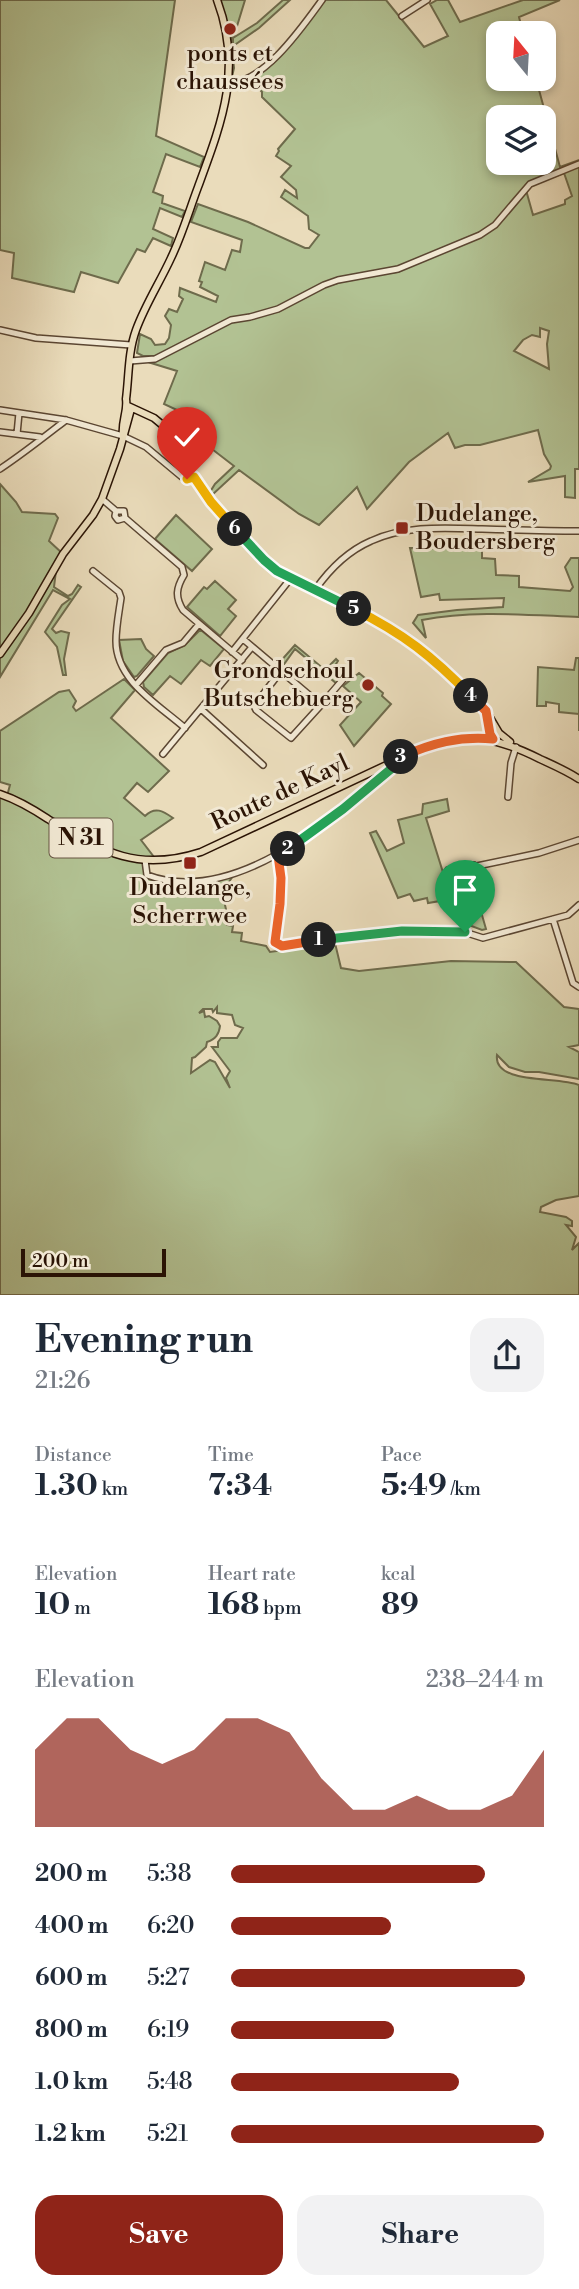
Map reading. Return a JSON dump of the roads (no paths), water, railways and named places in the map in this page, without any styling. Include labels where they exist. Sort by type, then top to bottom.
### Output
[{"type":"main road","points":[[217,0],[228,46],[229,83],[223,117],[172,256],[142,316],[131,345],[126,399],[129,407],[154,418],[166,428],[194,477],[220,513],[264,560],[291,578],[386,625],[415,644],[486,711],[498,732],[516,747]]},
{"type":"main road","points":[[0,654],[29,613],[57,563],[102,499],[123,436],[123,415],[129,407]]},
{"type":"main road","points":[[486,711],[493,739],[498,732]]},
{"type":"main road","name":"Route de Kayl","points":[[0,794],[23,804],[105,852],[145,860],[180,858],[201,852],[398,759],[445,741],[493,739],[516,747],[579,779]]},
{"type":"street","points":[[229,83],[245,79],[270,61],[322,0]]},
{"type":"street","points":[[413,0],[417,7]]},
{"type":"street","points":[[402,16],[426,0]]},
{"type":"street","points":[[130,361],[155,359],[231,320],[262,315],[338,280],[398,269],[480,235],[500,220],[530,184],[579,164]]},
{"type":"street","points":[[0,330],[36,338],[131,345]]},
{"type":"street","points":[[0,410],[66,420],[123,436],[146,447],[182,477],[194,477]]},
{"type":"street","points":[[17,434],[19,413]]},
{"type":"street","points":[[0,469],[66,420]]},
{"type":"street","points":[[0,432],[40,437]]},
{"type":"street","points":[[102,499],[116,511],[124,511],[125,518],[182,567],[185,571],[176,593],[183,610],[242,660]]},
{"type":"street","points":[[315,590],[325,577],[354,551],[372,540],[395,533],[429,529],[579,531]]},
{"type":"street","points":[[93,571],[119,592],[121,597],[116,640],[122,668],[136,685],[186,728]]},
{"type":"street","points":[[232,652],[291,578]]},
{"type":"street","points":[[136,685],[166,650],[183,643],[199,624]]},
{"type":"street","points":[[243,639],[321,705]]},
{"type":"street","points":[[163,754],[252,647]]},
{"type":"street","points":[[281,671],[254,706],[287,737],[295,736],[346,676]]},
{"type":"street","points":[[201,709],[263,765]]},
{"type":"street","points":[[508,797],[511,763],[516,747]]},
{"type":"street","points":[[145,860],[147,875],[188,883],[218,877],[278,855],[343,809],[391,769],[398,759]]},
{"type":"street","points":[[477,866],[477,871],[473,874],[452,878],[446,874],[448,870],[539,853],[579,840]]},
{"type":"street","points":[[278,855],[280,904],[274,938],[278,945],[402,931],[461,931],[483,938],[568,915],[579,905]]},
{"type":"street","points":[[553,919],[573,983],[579,987]]},
{"type":"place","name":"ponts et chaussées","points":[[230,29]]},
{"type":"place","name":"Dudelange, Boudersberg","points":[[402,528]]},
{"type":"place","name":"Grondschoul Butschebuerg","points":[[368,685]]},
{"type":"place","name":"Dudelange, Scherrwee","points":[[190,863]]}]
